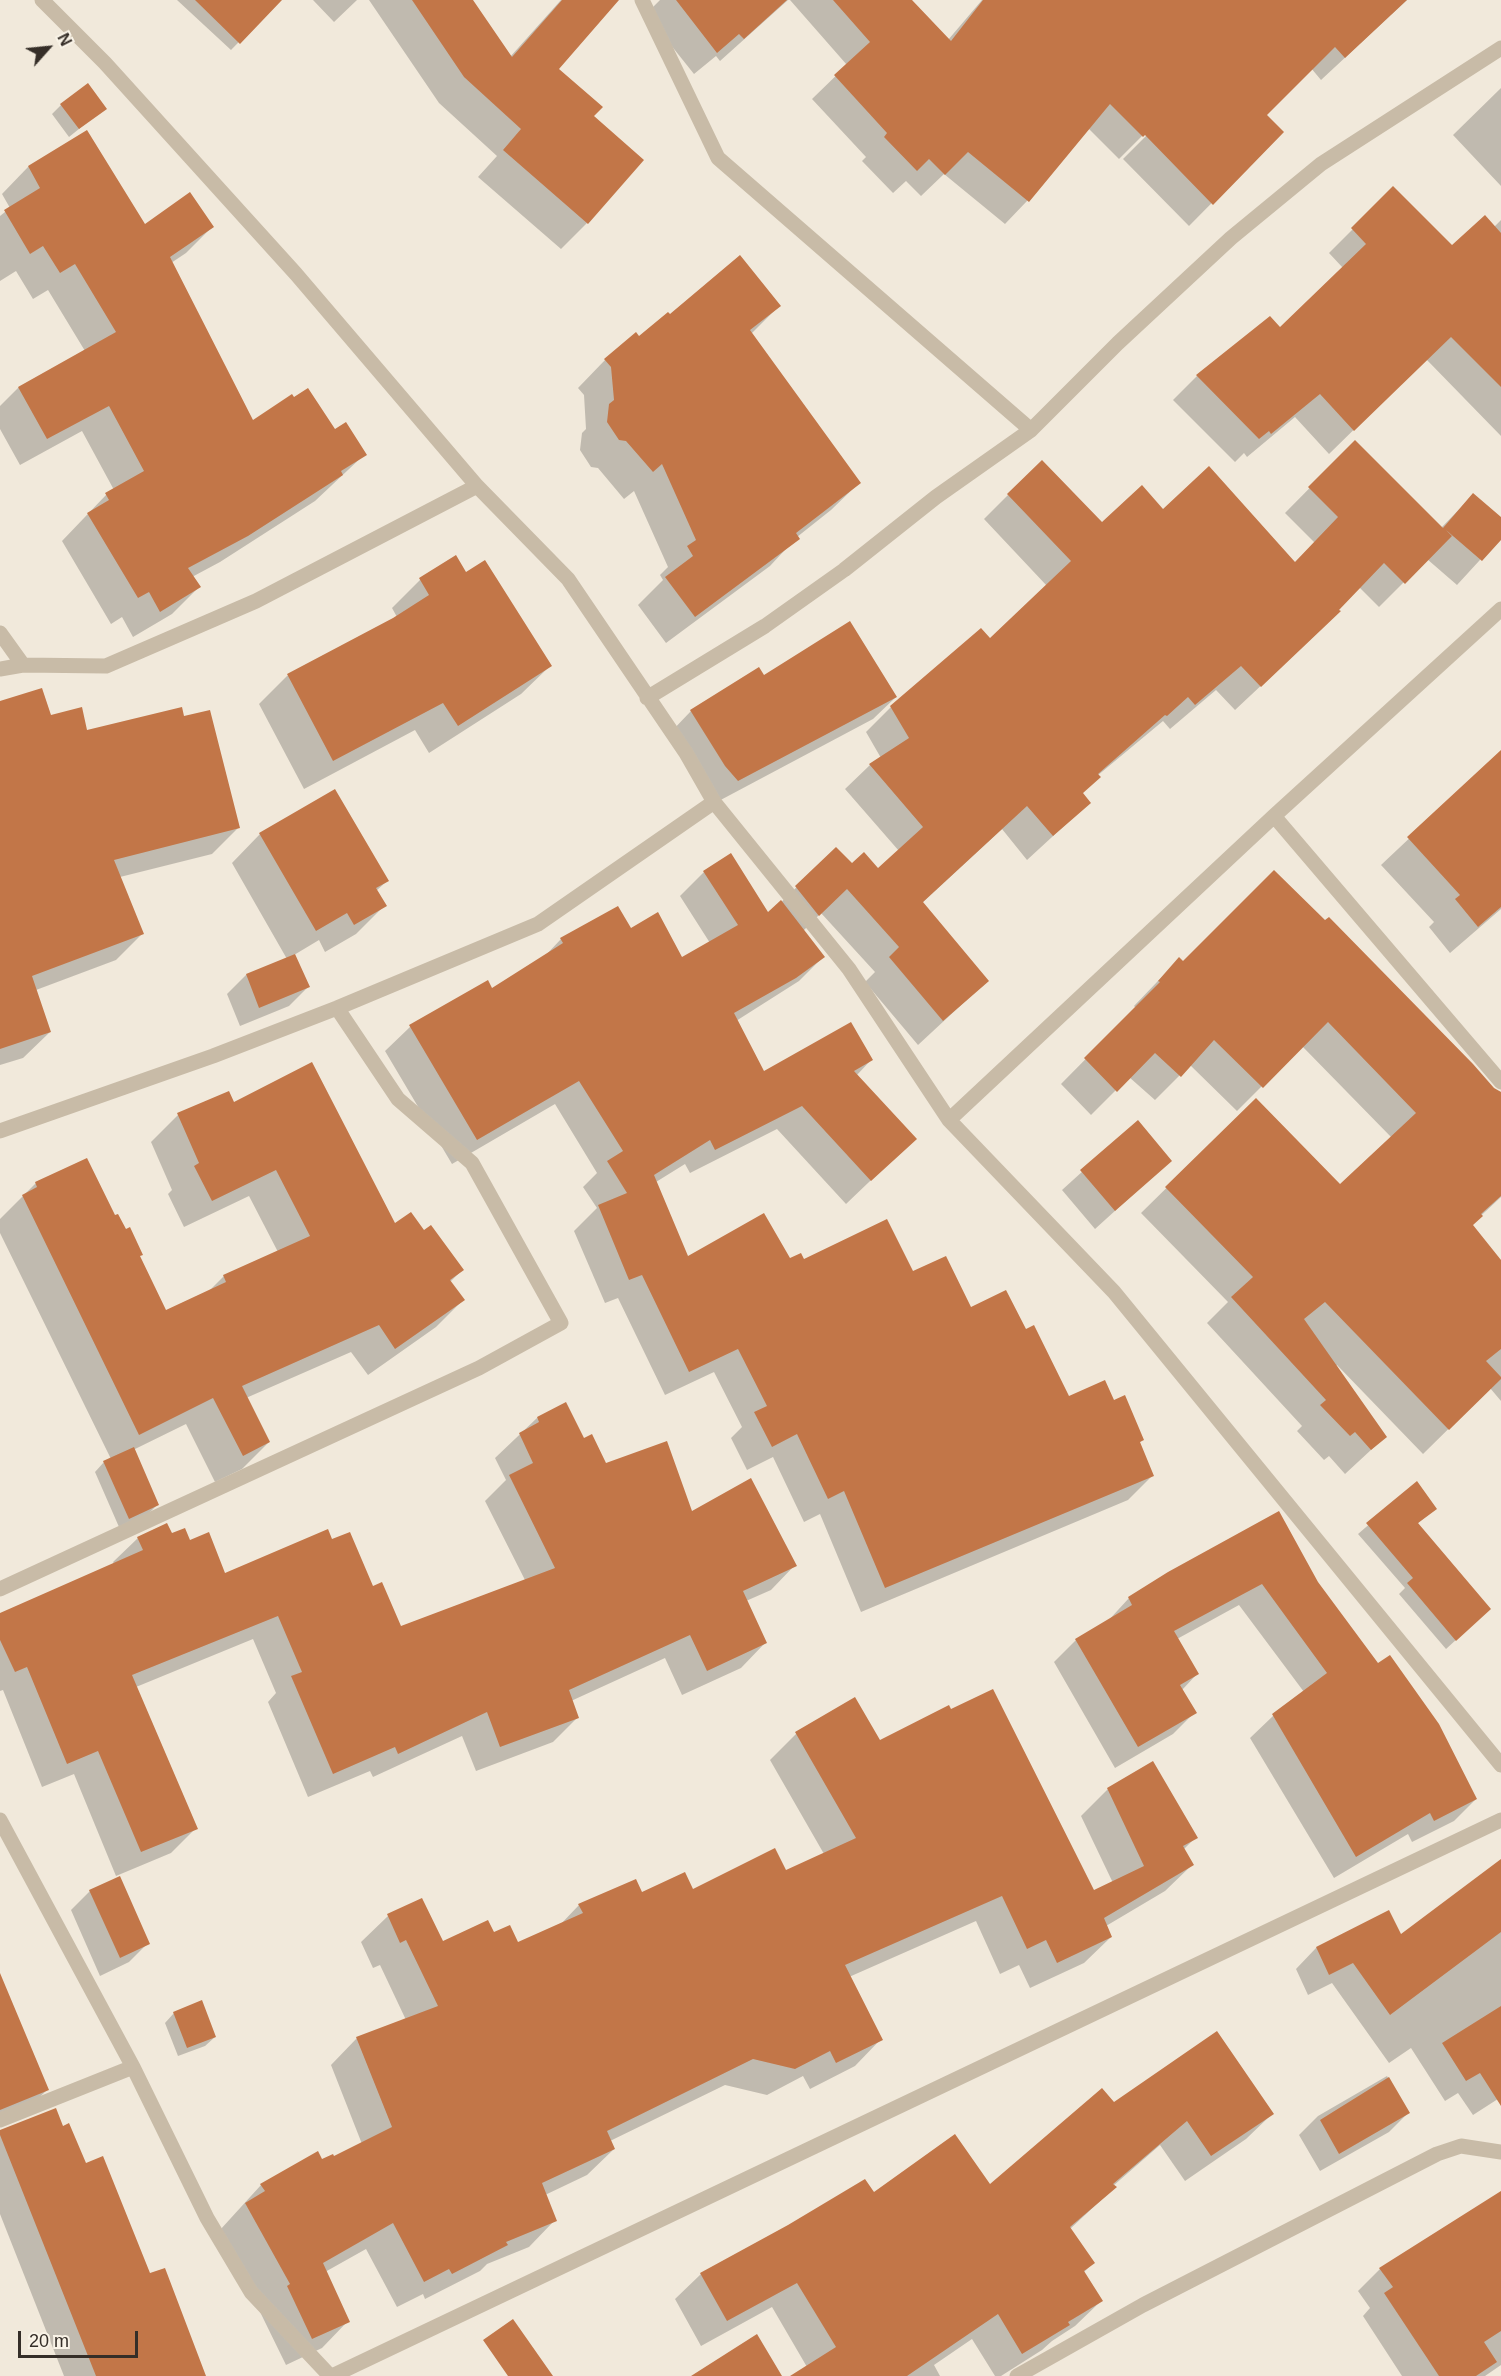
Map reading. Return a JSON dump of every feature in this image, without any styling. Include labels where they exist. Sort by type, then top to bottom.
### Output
[{"type":"street","points":[[42,0],[105,63],[296,274],[477,486],[568,579],[686,753],[714,802],[849,969],[950,1120],[1114,1292],[1501,1765]]},
{"type":"street","points":[[642,0],[718,158],[1031,429]]},
{"type":"street","points":[[647,698],[765,626],[844,570],[936,497],[1031,429],[1118,343],[1231,238],[1322,164],[1501,48]]},
{"type":"street","points":[[0,669],[23,665],[106,666],[256,602],[477,486]]},
{"type":"street","points":[[950,1120],[1274,816],[1501,609]]},
{"type":"street","points":[[0,633],[23,665]]},
{"type":"street","points":[[0,1131],[213,1056],[337,1008],[538,924],[714,802]]},
{"type":"street","points":[[1274,816],[1501,1082]]},
{"type":"street","points":[[0,1589],[478,1368],[561,1323],[472,1163],[398,1099],[337,1008]]},
{"type":"street","points":[[0,1820],[133,2067],[207,2218],[252,2292],[331,2376],[1501,1820]]},
{"type":"street","points":[[0,2120],[133,2067]]},
{"type":"street","points":[[1017,2376],[1143,2305],[1437,2154],[1461,2146],[1501,2152]]},
{"type":"building","points":[[195,0],[282,0],[240,44]]},
{"type":"building","points":[[412,0],[473,0],[512,57],[562,0],[619,0],[559,69],[603,107],[594,116],[644,160],[588,224],[503,150],[521,129],[464,77]]},
{"type":"building","points":[[676,0],[787,0],[744,39],[739,34],[717,53]]},
{"type":"building","points":[[833,0],[912,0],[951,41],[983,0],[1407,0],[1345,58],[1335,47],[1267,115],[1284,132],[1213,205],[1145,135],[1143,137],[1110,104],[1029,202],[968,152],[945,175],[929,159],[917,171],[884,137],[887,133],[834,75],[870,42]]},
{"type":"building","points":[[88,83],[107,109],[79,129],[60,104]]},
{"type":"building","points":[[87,130],[145,224],[190,192],[214,227],[170,257],[253,420],[292,394],[294,397],[308,388],[335,429],[346,422],[367,455],[341,471],[343,475],[248,536],[188,568],[201,587],[160,612],[149,592],[138,598],[87,513],[109,500],[105,493],[144,471],[109,406],[47,439],[18,387],[116,332],[75,264],[60,273],[43,246],[30,254],[4,210],[40,188],[28,166]]},
{"type":"building","points":[[1393,186],[1452,245],[1485,215],[1501,233],[1501,387],[1451,337],[1354,431],[1320,394],[1271,434],[1269,431],[1259,439],[1196,375],[1270,316],[1280,327],[1366,244],[1351,228]]},
{"type":"building","points":[[740,255],[781,306],[750,330],[861,483],[796,533],[800,539],[695,617],[665,577],[693,556],[687,546],[696,540],[662,464],[653,472],[626,441],[619,440],[607,422],[609,404],[614,400],[611,367],[604,359],[636,332],[639,336],[668,312],[670,314]]},
{"type":"building","points":[[1355,440],[1443,528],[1473,493],[1501,517],[1501,540],[1482,561],[1446,530],[1452,536],[1405,584],[1384,563],[1339,610],[1341,611],[1261,687],[1241,666],[1195,705],[1188,697],[1167,716],[1165,715],[1098,774],[1101,777],[1083,793],[1091,803],[1053,836],[1027,806],[923,902],[989,981],[943,1021],[889,957],[899,947],[847,889],[819,916],[795,886],[836,847],[852,863],[864,852],[878,868],[923,827],[869,764],[909,738],[890,706],[981,628],[990,638],[1071,561],[1007,494],[1042,460],[1102,522],[1142,485],[1163,509],[1209,466],[1295,562],[1338,517],[1308,487]]},
{"type":"building","points":[[456,555],[466,572],[485,560],[552,666],[458,726],[443,703],[333,761],[287,674],[393,618],[429,595],[419,578]]},
{"type":"building","points":[[850,621],[897,697],[738,781],[725,766],[690,710],[759,667],[764,675]]},
{"type":"building","points":[[42,688],[51,715],[82,707],[87,730],[182,707],[184,716],[210,710],[240,828],[114,860],[144,934],[32,976],[51,1032],[0,1049],[0,701]]},
{"type":"building","points":[[1501,750],[1501,907],[1478,927],[1455,899],[1460,895],[1407,837]]},
{"type":"building","points":[[335,789],[389,881],[376,888],[387,906],[354,925],[347,913],[316,931],[259,833]]},
{"type":"building","points":[[731,853],[768,912],[781,900],[825,957],[796,978],[734,1013],[764,1071],[851,1022],[873,1060],[854,1071],[917,1139],[871,1181],[802,1106],[715,1150],[710,1140],[654,1175],[688,1256],[764,1213],[790,1258],[801,1253],[804,1259],[887,1219],[913,1271],[946,1256],[971,1307],[1006,1290],[1026,1329],[1034,1325],[1069,1396],[1105,1380],[1114,1400],[1125,1395],[1144,1440],[1140,1442],[1154,1476],[885,1588],[844,1491],[828,1499],[797,1434],[772,1447],[754,1412],[767,1406],[738,1349],[689,1372],[642,1275],[629,1280],[598,1205],[627,1193],[607,1161],[623,1151],[579,1081],[477,1140],[409,1025],[488,980],[492,988],[563,943],[560,938],[618,906],[631,928],[658,912],[682,957],[738,925],[703,871]]},
{"type":"building","points":[[1274,870],[1325,920],[1329,917],[1494,1088],[1501,1092],[1501,1196],[1481,1214],[1483,1216],[1473,1225],[1501,1260],[1501,1349],[1486,1361],[1501,1379],[1449,1430],[1325,1302],[1304,1319],[1387,1437],[1371,1450],[1355,1432],[1350,1436],[1320,1405],[1326,1400],[1231,1297],[1253,1277],[1165,1187],[1256,1098],[1340,1184],[1416,1113],[1328,1022],[1263,1088],[1214,1040],[1181,1077],[1155,1053],[1117,1092],[1084,1058],[1160,982],[1158,981],[1179,957],[1183,961]]},
{"type":"building","points":[[295,954],[310,987],[259,1008],[246,974]]},
{"type":"building","points":[[312,1062],[395,1223],[411,1212],[424,1230],[431,1225],[464,1270],[450,1280],[465,1300],[395,1349],[379,1325],[242,1386],[270,1442],[243,1456],[213,1398],[139,1435],[22,1195],[37,1187],[35,1182],[87,1158],[115,1215],[118,1214],[126,1229],[130,1227],[143,1255],[140,1256],[166,1310],[226,1282],[223,1275],[310,1236],[276,1170],[212,1201],[194,1166],[199,1163],[177,1113],[229,1091],[234,1102]]},
{"type":"building","points":[[1138,1120],[1172,1161],[1115,1211],[1080,1170]]},
{"type":"building","points":[[566,1402],[584,1438],[592,1434],[606,1463],[667,1441],[692,1511],[751,1478],[797,1566],[743,1591],[767,1643],[707,1671],[690,1635],[569,1690],[579,1718],[500,1747],[487,1712],[398,1754],[395,1747],[333,1774],[291,1676],[302,1672],[278,1616],[132,1675],[198,1829],[141,1852],[98,1751],[67,1764],[27,1667],[15,1672],[0,1640],[0,1613],[143,1550],[137,1537],[167,1523],[172,1533],[185,1528],[190,1540],[209,1532],[225,1573],[328,1529],[332,1539],[350,1532],[373,1586],[382,1582],[401,1626],[555,1568],[509,1475],[533,1463],[519,1433],[539,1422],[537,1417]]},
{"type":"building","points":[[134,1447],[159,1505],[129,1519],[103,1461]]},
{"type":"building","points":[[1417,1481],[1437,1509],[1418,1523],[1491,1609],[1456,1641],[1407,1583],[1413,1578],[1366,1523]]},
{"type":"building","points":[[1279,1511],[1318,1582],[1378,1663],[1390,1655],[1439,1724],[1477,1799],[1434,1821],[1430,1813],[1356,1857],[1272,1714],[1327,1673],[1262,1584],[1174,1631],[1199,1674],[1180,1685],[1197,1713],[1138,1747],[1075,1639],[1132,1605],[1128,1597],[1168,1572]]},
{"type":"building","points":[[993,1689],[1094,1890],[1144,1866],[1107,1788],[1153,1761],[1198,1838],[1183,1846],[1194,1865],[1104,1918],[1112,1937],[1057,1963],[1046,1940],[1027,1949],[1002,1896],[845,1965],[883,2040],[836,2063],[830,2051],[795,2069],[753,2059],[607,2131],[615,2149],[542,2183],[557,2221],[506,2242],[508,2245],[452,2274],[449,2269],[424,2282],[393,2223],[323,2263],[350,2322],[312,2339],[287,2286],[290,2284],[245,2203],[265,2191],[260,2184],[318,2151],[322,2159],[333,2154],[334,2156],[392,2127],[356,2037],[438,2006],[406,1940],[400,1943],[387,1914],[422,1898],[443,1941],[488,1920],[494,1932],[510,1925],[518,1942],[583,1913],[578,1904],[636,1879],[642,1892],[685,1872],[693,1889],[775,1848],[786,1870],[856,1838],[795,1732],[855,1697],[880,1740],[949,1705],[951,1709]]},
{"type":"building","points":[[1501,1859],[1501,1932],[1390,2015],[1353,1963],[1329,1975],[1316,1947],[1389,1910],[1401,1934]]},
{"type":"building","points":[[120,1876],[150,1944],[120,1958],[89,1890]]},
{"type":"building","points":[[0,1973],[49,2090],[0,2110]]},
{"type":"building","points":[[202,2000],[216,2037],[187,2048],[173,2012]]},
{"type":"building","points":[[1501,2006],[1501,2106],[1480,2073],[1466,2081],[1442,2043]]},
{"type":"building","points":[[1217,2031],[1274,2114],[1211,2156],[1187,2121],[1113,2184],[1117,2187],[1070,2227],[1095,2263],[1084,2271],[1103,2301],[1068,2322],[1070,2325],[1022,2354],[998,2314],[907,2376],[790,2376],[836,2347],[797,2283],[727,2321],[700,2273],[788,2225],[865,2179],[874,2192],[955,2134],[990,2184],[1102,2088],[1114,2102]]},
{"type":"building","points":[[1389,2077],[1410,2113],[1339,2154],[1320,2120]]},
{"type":"building","points":[[56,2108],[63,2126],[69,2123],[86,2163],[103,2156],[150,2273],[165,2268],[206,2376],[96,2376],[0,2135],[0,2130]]},
{"type":"building","points":[[1501,2191],[1501,2331],[1484,2342],[1497,2362],[1476,2376],[1439,2376],[1384,2293],[1393,2287],[1379,2268]]},
{"type":"building","points":[[513,2319],[553,2376],[508,2376],[483,2340]]},
{"type":"building","points":[[757,2334],[782,2376],[691,2376]]}]
